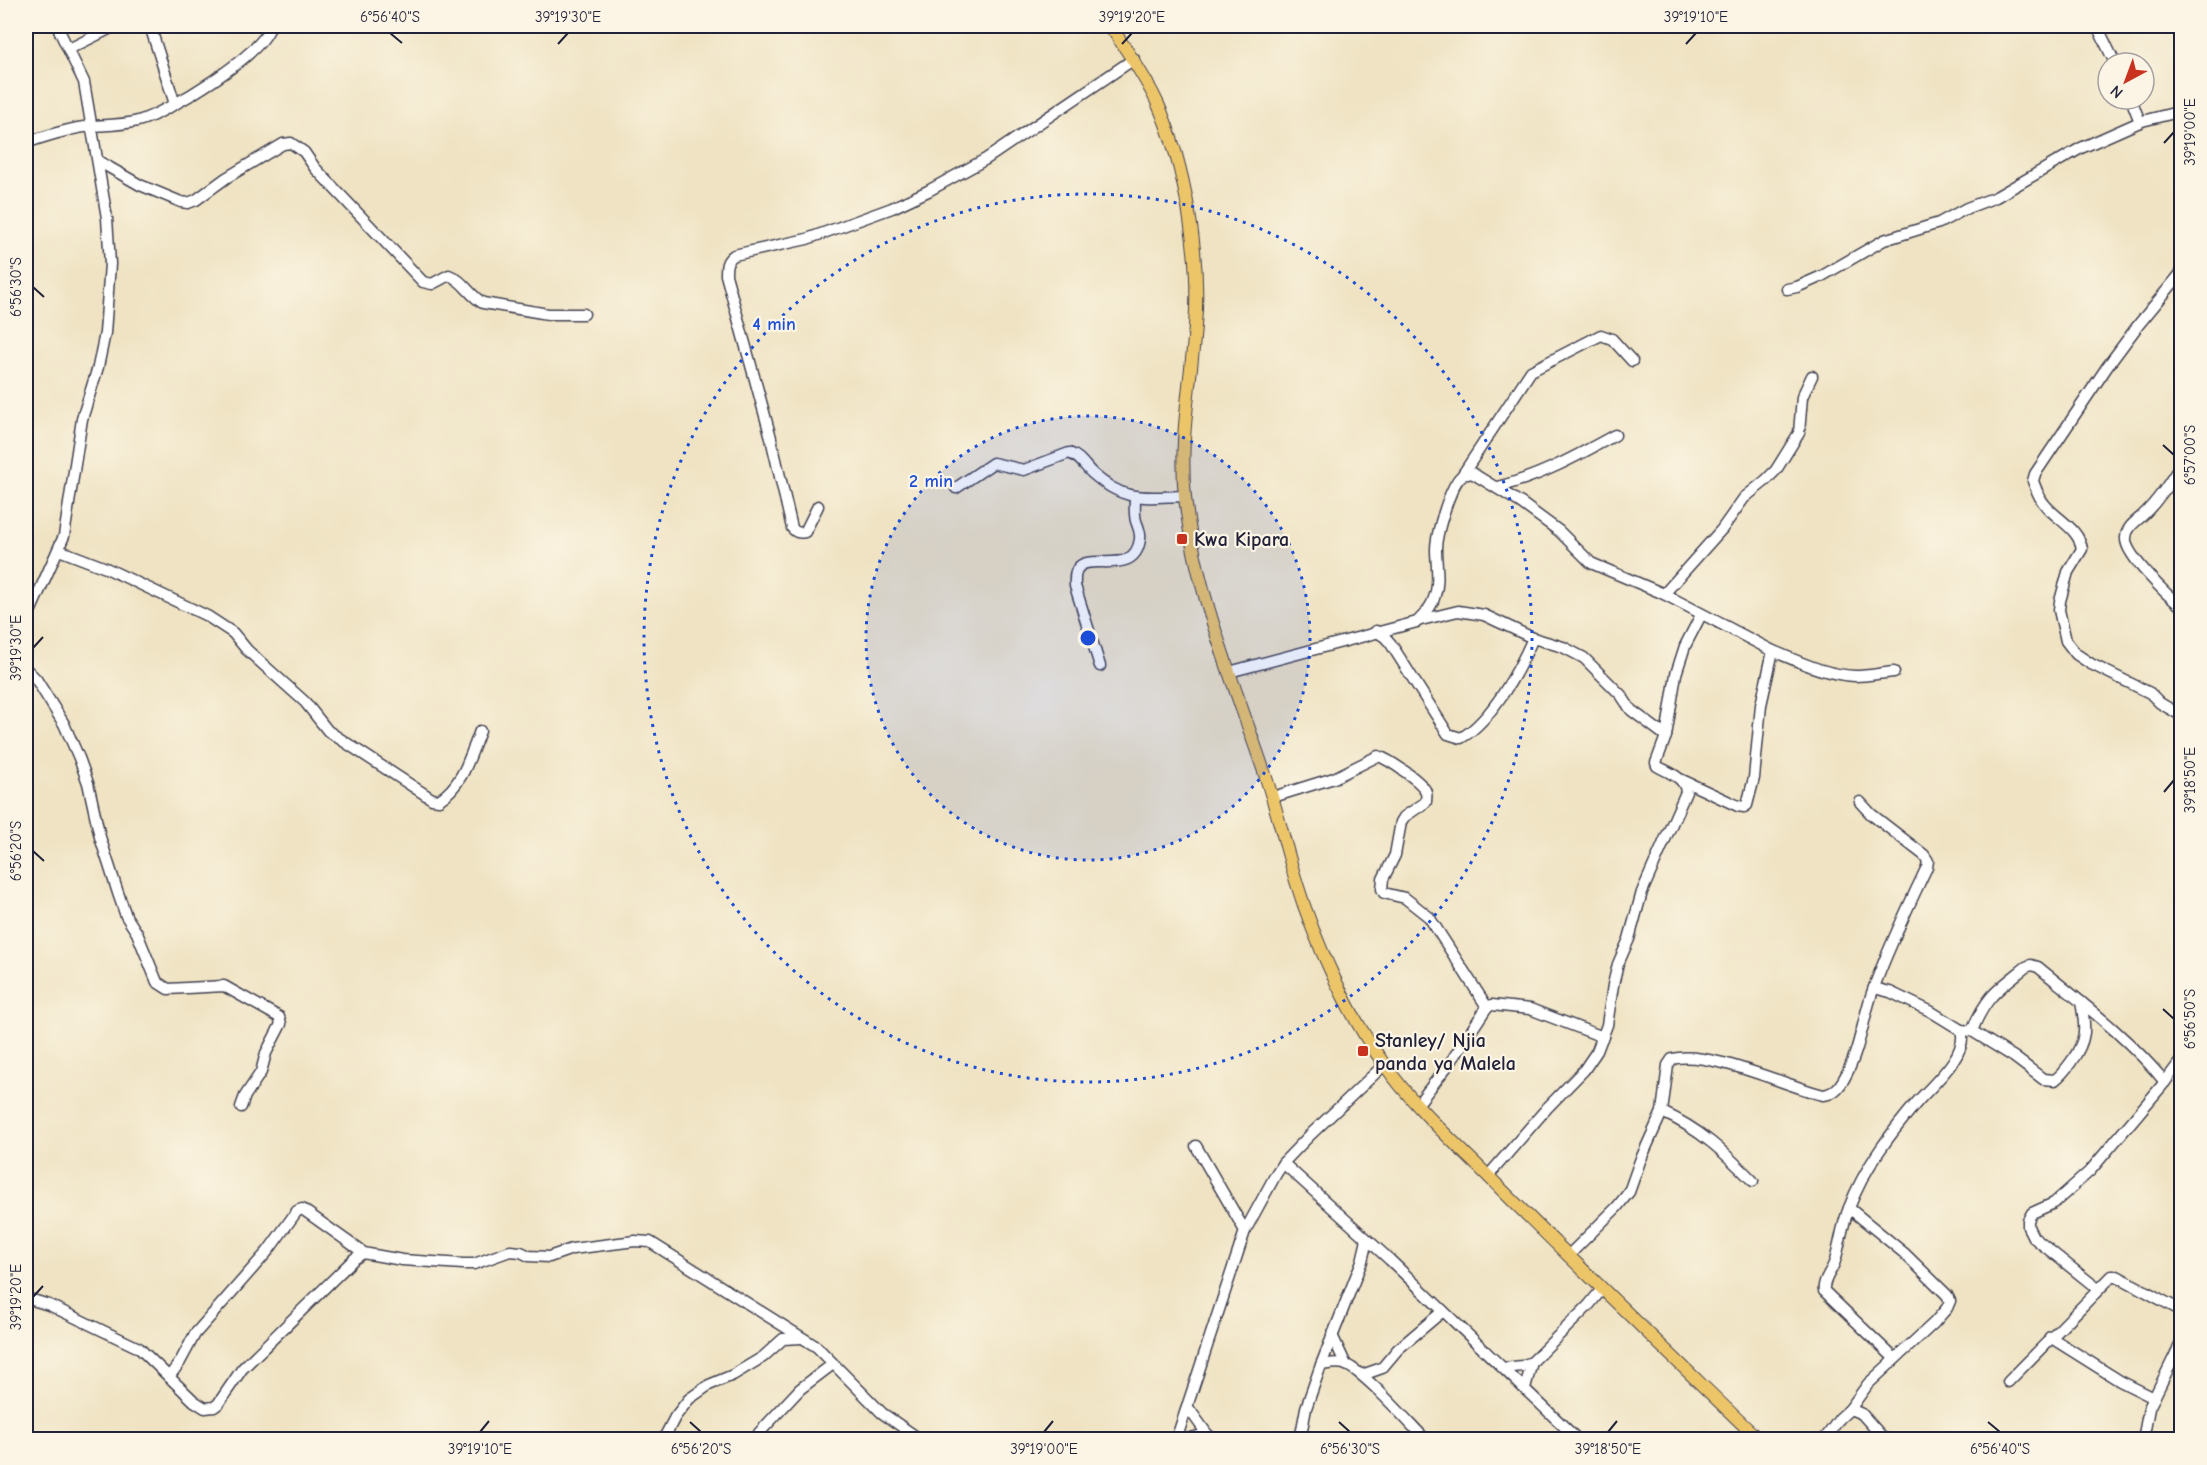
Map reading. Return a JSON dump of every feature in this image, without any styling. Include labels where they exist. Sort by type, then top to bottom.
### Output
[{"type":"main road","points":[[1110,26],[1134,59],[1157,104],[1178,162],[1187,208],[1194,260],[1196,322],[1182,439],[1185,496],[1197,570],[1229,672],[1273,797],[1297,884],[1324,956],[1353,1014],[1384,1065],[1417,1105],[1568,1256],[1759,1440]]},
{"type":"street","points":[[26,621],[59,550],[66,527],[82,419],[98,366],[106,321],[110,264],[107,218],[84,82],[57,26]]},
{"type":"street","points":[[69,49],[115,26]]},
{"type":"street","points":[[150,26],[175,104]]},
{"type":"street","points":[[26,143],[90,126],[138,121],[175,104],[236,63],[267,35],[270,26]]},
{"type":"street","points":[[2097,26],[2109,51]]},
{"type":"street","points":[[818,506],[805,532],[800,533],[792,528],[770,434],[726,275],[726,265],[729,259],[734,255],[807,239],[892,208],[986,159],[1134,59]]},
{"type":"street","points":[[2136,111],[2140,122]]},
{"type":"street","points":[[1787,289],[1822,276],[1884,240],[1939,223],[1967,208],[1996,197],[2082,147],[2140,122],[2181,111]]},
{"type":"street","points":[[98,161],[140,184],[188,203],[280,145],[291,143],[304,152],[315,168],[423,282],[432,284],[449,275],[483,303],[548,314],[584,314]]},
{"type":"street","points":[[2181,272],[2107,367],[2035,474],[2033,481],[2047,508],[2061,518],[2081,541],[2082,549],[2068,572],[2060,601],[2059,610],[2066,641],[2076,654],[2091,664],[2150,693],[2160,703],[2181,716]]},
{"type":"street","points":[[1417,622],[1430,609],[1435,596],[1438,579],[1436,548],[1438,537],[1457,480],[1531,371],[1601,335],[1612,339],[1632,362]]},
{"type":"street","points":[[1664,594],[1722,529],[1744,498],[1776,470],[1799,433],[1802,397],[1812,376]]},
{"type":"street","points":[[1497,487],[1572,459],[1615,435]]},
{"type":"street","points":[[956,488],[993,463],[1024,470],[1069,453],[1080,458],[1087,468],[1110,488],[1135,497],[1185,496]]},
{"type":"street","points":[[2181,463],[2150,509],[2128,530],[2126,539],[2126,544],[2144,570],[2169,598],[2181,607]]},
{"type":"street","points":[[1463,474],[1472,473],[1497,487],[1559,531],[1591,563],[1664,594],[1773,651],[1817,669],[1838,674],[1857,676],[1894,672]]},
{"type":"street","points":[[1100,666],[1075,586],[1076,572],[1080,565],[1086,563],[1099,564],[1128,560],[1134,554],[1140,540],[1135,497]]},
{"type":"street","points":[[59,550],[106,568],[207,616],[233,633],[247,650],[305,702],[328,731],[432,799],[439,800],[447,795],[459,780],[480,731]]},
{"type":"street","points":[[1229,672],[1458,611],[1484,615],[1533,638],[1563,647],[1584,658],[1621,694],[1632,710],[1666,736]]},
{"type":"street","points":[[1701,615],[1685,646],[1676,674],[1666,736],[1656,763],[1657,766],[1682,780],[1738,806],[1747,805],[1754,778],[1761,705],[1773,651]]},
{"type":"street","points":[[1376,631],[1391,644],[1448,734],[1461,738],[1479,724],[1519,671],[1533,638]]},
{"type":"street","points":[[26,669],[36,679],[64,724],[79,758],[93,799],[100,837],[110,872],[126,916],[137,933],[157,982],[168,989],[224,986],[279,1017],[281,1024],[266,1053],[261,1072],[245,1096],[241,1107]]},
{"type":"street","points":[[1273,797],[1334,778],[1378,756],[1422,785],[1426,792],[1426,802],[1404,817],[1401,822],[1394,859],[1383,879],[1382,890],[1384,893],[1405,898],[1429,917],[1487,1007]]},
{"type":"street","points":[[1488,1176],[1547,1108],[1584,1070],[1597,1051],[1611,1007],[1612,986],[1618,964],[1629,939],[1642,892],[1686,792],[1682,780]]},
{"type":"street","points":[[1568,1256],[1625,1199],[1662,1112],[1668,1065],[1672,1059],[1710,1061],[1746,1070],[1812,1092],[1830,1095],[1846,1076],[1853,1060],[1874,988],[1896,931],[1928,861],[1924,855],[1871,814],[1860,802]]},
{"type":"street","points":[[1894,1359],[1824,1290],[1823,1286],[1833,1266],[1849,1208],[1870,1163],[1906,1115],[1952,1063],[1967,1031],[1994,993],[2026,967],[2031,965],[2038,967],[2148,1061],[2165,1082]]},
{"type":"street","points":[[1874,988],[1890,992],[1930,1011],[2014,1057],[2043,1079],[2055,1080],[2061,1076],[2082,1043],[2085,1030],[2081,1002]]},
{"type":"street","points":[[1417,1105],[1452,1060],[1487,1007],[1499,1004],[1530,1009],[1603,1037]]},
{"type":"street","points":[[2098,1289],[2032,1237],[2028,1220],[2032,1214],[2054,1203],[2090,1171],[2165,1082],[2181,1059]]},
{"type":"street","points":[[1176,1440],[1245,1231],[1283,1162],[1384,1065]]},
{"type":"street","points":[[1662,1112],[1695,1129],[1712,1141],[1753,1181]]},
{"type":"street","points":[[1196,1146],[1245,1231]]},
{"type":"street","points":[[1283,1162],[1318,1192],[1578,1440]]},
{"type":"street","points":[[1824,1440],[1868,1384],[1934,1323],[1947,1308],[1949,1298],[1904,1252],[1849,1208]]},
{"type":"street","points":[[169,1377],[195,1334],[268,1251],[290,1218],[302,1209],[364,1253],[402,1260],[474,1264],[510,1251],[521,1252],[529,1256],[549,1257],[572,1249],[644,1240],[817,1347],[882,1413],[921,1440]]},
{"type":"street","points":[[1300,1440],[1306,1408],[1362,1261],[1367,1240]]},
{"type":"street","points":[[26,1298],[50,1305],[140,1348],[194,1401],[205,1408],[214,1407],[250,1360],[287,1327],[354,1259],[364,1253]]},
{"type":"street","points":[[2008,1382],[2108,1278],[2117,1276],[2181,1311]]},
{"type":"street","points":[[1504,1368],[1522,1366],[1532,1362],[1602,1289]]},
{"type":"street","points":[[1362,1375],[1382,1368],[1398,1349],[1443,1311]]},
{"type":"street","points":[[1332,1335],[1346,1365]]},
{"type":"street","points":[[2050,1337],[2120,1381],[2154,1398]]},
{"type":"street","points":[[663,1440],[675,1417],[689,1399],[709,1385],[733,1375],[763,1357],[783,1339],[802,1338]]},
{"type":"street","points":[[2143,1440],[2149,1408],[2181,1341]]},
{"type":"street","points":[[1321,1365],[1335,1362],[1346,1365],[1362,1375],[1426,1440]]},
{"type":"street","points":[[1525,1388],[1532,1362]]},
{"type":"street","points":[[759,1433],[800,1389],[833,1364]]},
{"type":"street","points":[[1187,1406],[1210,1437]]},
{"type":"street","points":[[1850,1409],[1862,1414],[1885,1440]]},
{"type":"street","points":[[1182,1440],[1210,1437]]},
{"type":"place","name":"Kwa Kipara","points":[[1182,539]]},
{"type":"place","name":"Stanley/ Njia panda ya Malela","points":[[1363,1051]]}]
